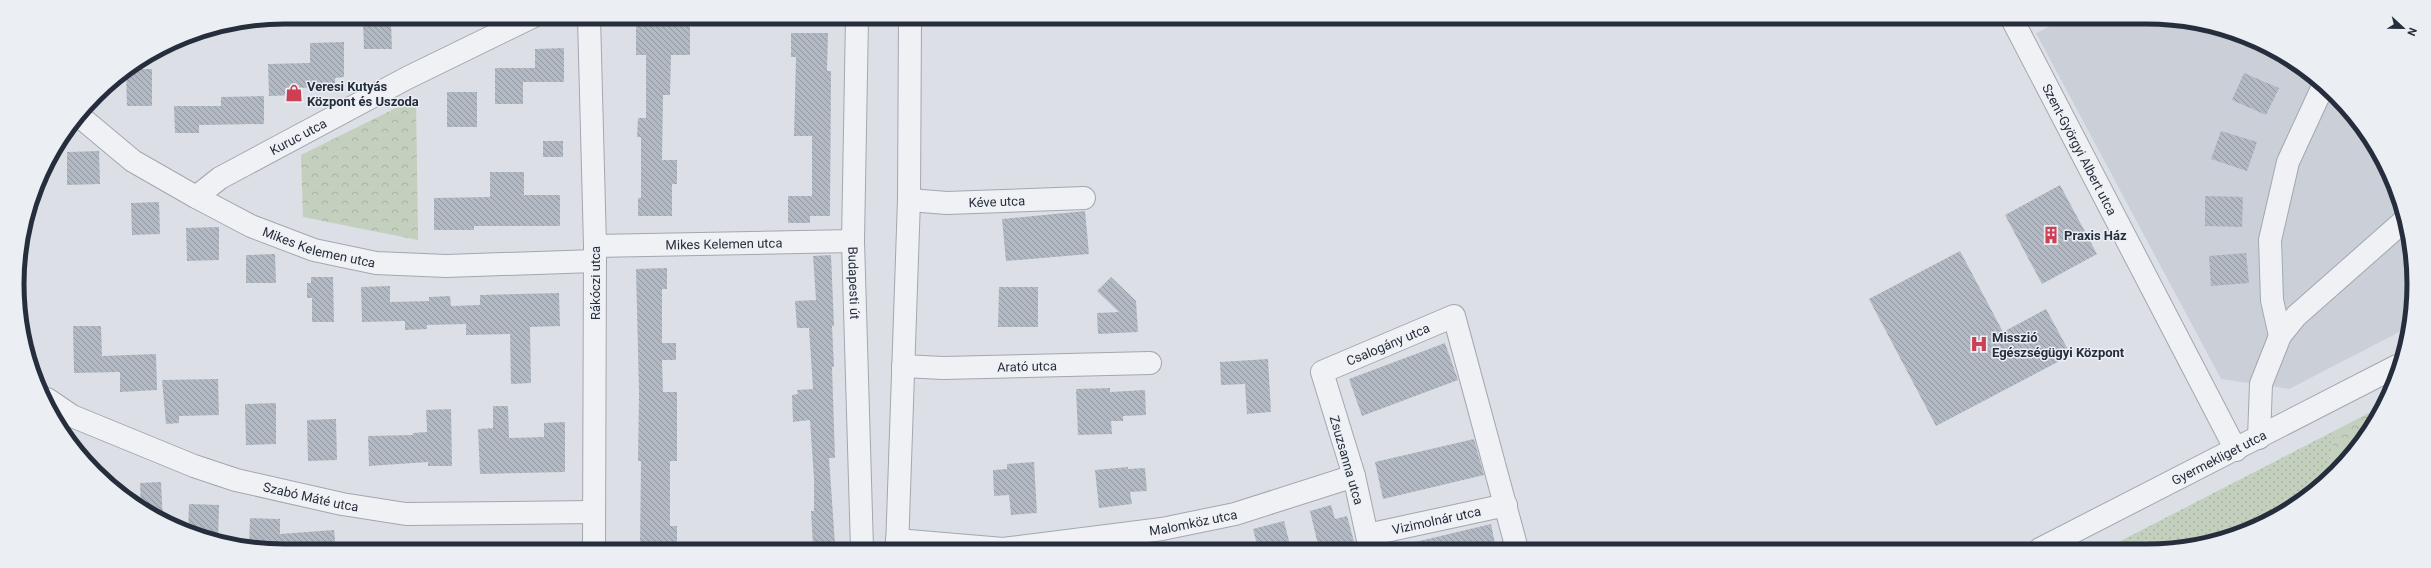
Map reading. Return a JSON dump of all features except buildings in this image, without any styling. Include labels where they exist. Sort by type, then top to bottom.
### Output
[{"type":"street","name":"Kuruc utca","points":[[196,197],[220,178],[407,78],[518,24]]},
{"type":"street","name":"Rákóczi utca","points":[[589,24],[595,254],[594,544]]},
{"type":"street","name":"Budapesti út","points":[[857,24],[853,241],[862,544]]},
{"type":"street","points":[[897,544],[909,200],[910,24]]},
{"type":"street","name":"Szent-Györgyi Albert utca","points":[[2015,24],[2236,450]]},
{"type":"street","points":[[2280,336],[2272,300],[2270,240],[2288,162],[2321,91]]},
{"type":"street","name":"Mikes Kelemen utca","points":[[84,120],[133,160],[196,197],[251,226],[307,247],[376,263],[446,266],[595,254],[853,241]]},
{"type":"street","name":"Kéve utca","points":[[909,200],[947,203],[1084,198]]},
{"type":"street","points":[[2258,438],[2261,384],[2280,336],[2296,316],[2400,224]]},
{"type":"street","name":"Csalogány utca","points":[[1322,372],[1454,316],[1506,505]]},
{"type":"street","name":"Arató utca","points":[[903,366],[943,368],[1150,363]]},
{"type":"street","name":"Gyermekliget utca","points":[[2050,544],[2236,450],[2393,368]]},
{"type":"street","name":"Zsuzsanna utca","points":[[1322,372],[1354,476],[1369,542]]},
{"type":"street","name":"Szabó Máté utca","points":[[53,403],[72,416],[194,466],[236,480],[342,504],[406,514],[593,512]]},
{"type":"street","name":"Malomköz utca","points":[[1043,544],[1162,529],[1235,514],[1354,476]]},
{"type":"street","points":[[1506,505],[1516,544]]},
{"type":"street","name":"Vizimolnár utca","points":[[1369,542],[1506,505]]},
{"type":"shaded area","points":[[2055,24],[2147,24],[2181,26],[2214,33],[2246,44],[2277,59],[2305,78],[2331,100],[2353,126],[2372,154],[2393,200],[2405,250],[2407,284],[2403,330],[2289,389],[2221,379],[2036,33]]},
{"type":"green space","points":[[416,98],[418,240],[303,217],[301,155]]},
{"type":"green space","points":[[2374,410],[2353,442],[2328,471],[2336,430]]},
{"type":"green space","points":[[2336,430],[2328,471],[2291,500],[2262,517],[2231,530],[2198,539],[2181,542],[2115,544]]},
{"type":"place","name":"Veresi Kutyás Központ és Uszoda","points":[[294,93]]},
{"type":"place","name":"Praxis Ház","points":[[2051,235]]},
{"type":"place","name":"Misszió Egészségügyi Központ","points":[[1979,344]]}]
